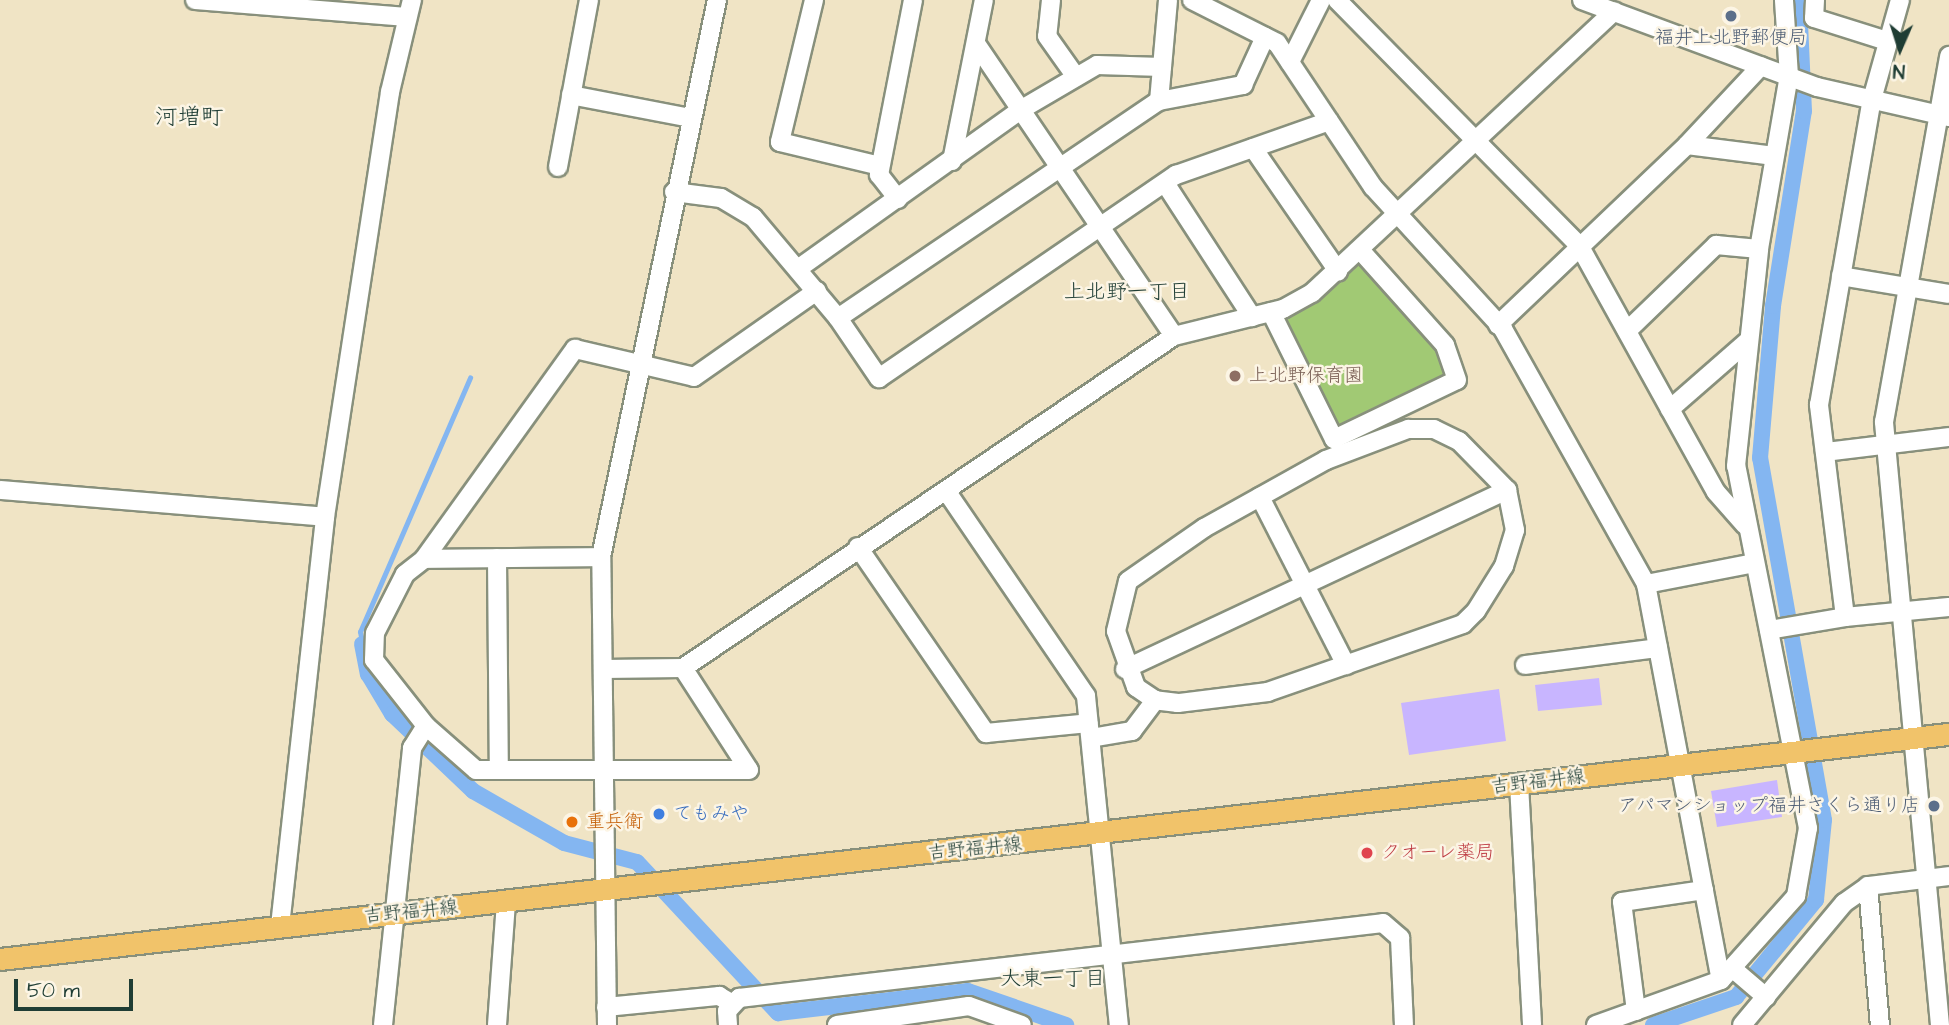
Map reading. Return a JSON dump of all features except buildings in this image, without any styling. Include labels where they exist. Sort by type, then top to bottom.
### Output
[{"type":"main road","name":"吉野福井線","points":[[0,959],[1101,835],[1949,734]]},
{"type":"street","points":[[195,0],[410,8],[325,517],[280,926]]},
{"type":"street","points":[[558,167],[589,0]]},
{"type":"street","points":[[717,0],[674,192],[642,363],[601,557],[607,1016],[719,996],[731,1003],[1114,954],[1391,925],[1400,937],[1404,1025]]},
{"type":"street","points":[[814,0],[780,142],[880,166]]},
{"type":"street","points":[[898,199],[878,175],[913,0]]},
{"type":"street","points":[[952,161],[984,0]]},
{"type":"street","points":[[1051,0],[1047,36],[1076,77]]},
{"type":"street","points":[[1159,101],[1168,0]]},
{"type":"street","points":[[1290,62],[1321,0]]},
{"type":"street","points":[[1337,0],[1579,245],[1716,492],[1745,525]]},
{"type":"street","points":[[1582,0],[1817,87],[1871,103],[1942,116]]},
{"type":"street","points":[[603,669],[683,668],[858,547],[947,492],[1174,336],[1271,312],[1312,293],[1399,218],[1637,0]]},
{"type":"street","points":[[1597,1025],[1727,974],[1796,895],[1808,828],[1769,630],[1745,525],[1737,466],[1759,249],[1774,156],[1793,78],[1784,0]]},
{"type":"street","points":[[1815,0],[1814,18],[1887,41]]},
{"type":"street","points":[[1845,617],[1819,405],[1871,103],[1900,0]]},
{"type":"street","points":[[1202,2],[1265,37],[1290,62],[1399,218],[1498,325],[1646,584],[1704,890],[1727,974],[1766,997]]},
{"type":"street","points":[[838,318],[1159,101],[1243,85],[1265,37]]},
{"type":"street","points":[[977,44],[1174,336]]},
{"type":"street","points":[[1940,1025],[1886,445],[1906,287],[1942,116],[1949,56]]},
{"type":"street","points":[[799,268],[1022,109],[1097,65],[1162,67]]},
{"type":"street","points":[[1498,325],[1687,145],[1761,66]]},
{"type":"street","points":[[571,96],[691,118]]},
{"type":"street","points":[[674,192],[721,198],[753,217],[799,268],[838,318],[878,378],[1165,183],[1329,121]]},
{"type":"street","points":[[1687,145],[1774,156]]},
{"type":"street","points":[[1253,148],[1338,271]]},
{"type":"street","points":[[1165,183],[1252,317]]},
{"type":"street","points":[[1627,331],[1716,245],[1759,249]]},
{"type":"street","points":[[1271,312],[1334,439],[1457,380],[1445,345],[1361,251]]},
{"type":"street","points":[[1841,276],[1949,294]]},
{"type":"street","points":[[683,668],[749,769],[476,770],[426,726],[374,660],[375,633],[405,574],[424,559],[575,349],[694,377],[817,291]]},
{"type":"street","points":[[1670,409],[1748,341]]},
{"type":"street","points":[[1408,429],[1434,429],[1459,441],[1507,490],[1515,530],[1504,566],[1476,611],[1463,624],[1268,692],[1212,702],[1155,700],[1125,669],[1116,631],[1128,580],[1260,497],[1326,460],[1408,429]]},
{"type":"street","points":[[1825,452],[1949,437]]},
{"type":"street","points":[[0,489],[325,517]]},
{"type":"street","points":[[1125,669],[1507,490]]},
{"type":"street","points":[[947,492],[1086,696],[1114,954],[1119,1025]]},
{"type":"street","points":[[1260,497],[1346,664]]},
{"type":"street","points":[[858,547],[986,733],[1132,730],[1155,700]]},
{"type":"street","points":[[424,559],[601,557]]},
{"type":"street","points":[[497,558],[499,770]]},
{"type":"street","points":[[1646,584],[1754,563]]},
{"type":"street","points":[[1769,630],[1845,617],[1949,607]]},
{"type":"street","points":[[1525,665],[1658,648]]},
{"type":"street","points":[[383,1025],[412,748],[426,726]]},
{"type":"street","points":[[1519,784],[1532,1025]]},
{"type":"street","points":[[1742,1025],[1844,903],[1868,886],[1949,876]]},
{"type":"street","points":[[1868,886],[1880,1025]]},
{"type":"street","points":[[1636,1011],[1622,902],[1704,890]]},
{"type":"street","points":[[497,1025],[506,901]]},
{"type":"street","points":[[728,1025],[731,1003]]},
{"type":"street","points":[[837,1025],[969,1006],[1021,1025]]},
{"type":"green space","points":[[1361,251],[1439,339],[1457,380],[1331,434],[1271,312]]},
{"type":"waterway","points":[[1653,1025],[1736,997],[1816,900],[1824,820],[1760,458],[1773,306],[1804,111],[1799,0]]},
{"type":"waterway","points":[[362,644],[360,632],[470,378]]},
{"type":"waterway","points":[[362,644],[368,674],[392,714],[473,791],[564,843],[637,862],[778,1013],[968,991],[1066,1025]]},
{"type":"place","name":"福井上北野郵便局","points":[[1731,16]]},
{"type":"place","name":"上北野保育園","points":[[1235,376]]},
{"type":"place","name":"アパマンショップ福井さくら通り店","points":[[1934,806]]},
{"type":"place","name":"てもみや","points":[[659,814]]},
{"type":"place","name":"重兵衛","points":[[572,822]]},
{"type":"place","name":"クオーレ薬局","points":[[1367,853]]},
{"type":"district","name":"河増町","points":[[189,117]]},
{"type":"district","name":"上北野一丁目","points":[[1127,292]]},
{"type":"district","name":"大東一丁目","points":[[1053,979]]}]
